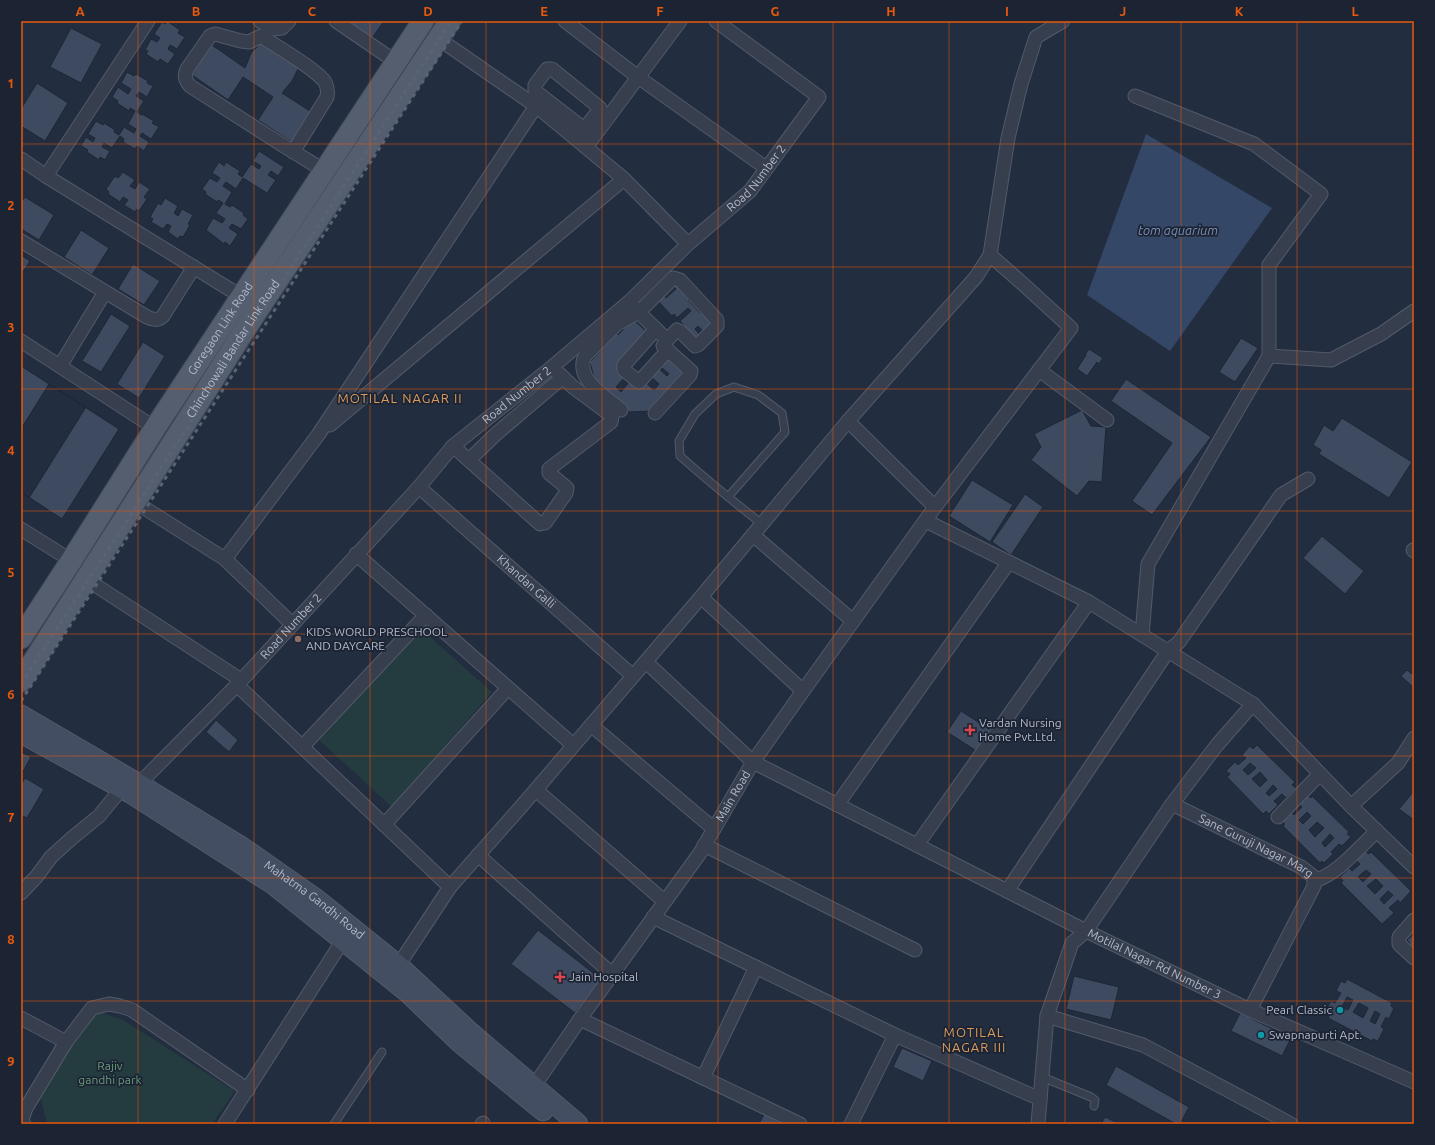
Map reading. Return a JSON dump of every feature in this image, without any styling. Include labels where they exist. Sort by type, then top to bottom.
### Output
[{"type":"main road","name":"Chinchowali Bandar Link Road","points":[[21,681],[135,502],[251,302],[439,39],[450,21]]},
{"type":"main road","name":"Goregaon Link Road","points":[[21,638],[72,561],[156,428],[251,302],[325,171],[396,62],[416,23]]},
{"type":"main road","name":"Mahatma Gandhi Road","points":[[21,715],[130,788]]},
{"type":"main road","name":"Mahatma Gandhi Road","points":[[21,734],[130,788],[242,847],[315,898],[347,934],[394,972],[407,992],[460,1043],[578,1124]]},
{"type":"main road","name":"Mahatma Gandhi Road","points":[[530,1092],[561,1124]]},
{"type":"street","points":[[46,176],[148,21]]},
{"type":"street","points":[[260,21],[273,29],[282,28],[289,21]]},
{"type":"street","points":[[336,21],[396,62]]},
{"type":"street","points":[[565,21],[638,77],[766,168]]},
{"type":"street","points":[[582,138],[638,77],[680,21]]},
{"type":"street","name":"Road Number 2","points":[[21,893],[37,876],[51,857],[130,788],[239,683],[419,487],[453,446],[552,367],[629,302],[688,244],[750,191],[819,98],[716,21]]},
{"type":"street","points":[[394,972],[450,887],[536,790],[573,745],[701,598],[848,421],[976,277],[990,255],[1008,138],[1021,84],[1036,37],[1063,21]]},
{"type":"street","points":[[293,152],[327,97],[328,91],[326,84],[315,72],[260,36],[249,42],[241,42],[215,34],[210,36],[186,69],[184,75],[190,86],[293,152],[325,171]]},
{"type":"street","points":[[439,39],[582,138]]},
{"type":"street","points":[[582,138],[600,108],[552,69],[547,69],[535,84],[535,91],[582,138],[624,179],[688,244]]},
{"type":"street","points":[[1135,96],[1254,144],[1321,194],[1269,265],[1269,356],[1148,564],[1142,635]]},
{"type":"street","points":[[225,559],[318,435],[536,106]]},
{"type":"street","points":[[21,160],[251,302]]},
{"type":"street","points":[[318,435],[624,179]]},
{"type":"street","points":[[21,241],[147,317],[155,320],[160,319],[163,316],[194,267]]},
{"type":"street","name":"Main Road","points":[[530,1092],[612,974],[700,853],[752,762],[935,507],[1071,328],[990,255]]},
{"type":"street","points":[[621,410],[591,384],[583,371],[582,362],[617,324],[639,312],[673,278],[680,280],[717,320],[717,326],[698,346],[695,346],[677,330],[639,382],[624,370],[624,365],[656,329]]},
{"type":"street","points":[[60,366],[105,292]]},
{"type":"street","points":[[629,302],[656,329],[667,345],[691,371],[690,375],[655,413]]},
{"type":"street","points":[[1269,356],[1331,360],[1381,334],[1414,311]]},
{"type":"street","points":[[21,341],[156,428]]},
{"type":"street","points":[[453,446],[540,524],[545,523],[566,493],[567,488],[549,473],[549,469],[611,422],[612,416],[573,387],[552,367]]},
{"type":"street","points":[[1039,370],[1107,420]]},
{"type":"street","points":[[469,460],[496,434],[562,377]]},
{"type":"street","points":[[848,421],[935,507]]},
{"type":"street","points":[[1007,891],[1168,651],[1179,642],[1281,495],[1308,479]]},
{"type":"street","name":"Khandan Galli","points":[[419,487],[633,676]]},
{"type":"street","points":[[135,502],[225,559],[292,624]]},
{"type":"street","points":[[926,520],[1089,602],[1253,704],[1351,806],[1414,867]]},
{"type":"street","points":[[21,529],[72,561]]},
{"type":"street","points":[[753,535],[853,621]]},
{"type":"street","points":[[356,554],[573,745]]},
{"type":"street","points":[[837,805],[1009,562]]},
{"type":"street","points":[[86,579],[239,683],[302,747],[450,887]]},
{"type":"street","points":[[701,598],[803,691]]},
{"type":"street","points":[[917,845],[1089,602]]},
{"type":"street","points":[[302,747],[426,615]]},
{"type":"street","points":[[646,662],[752,762],[1086,931],[1072,944],[1047,1016],[1038,1124]]},
{"type":"street","points":[[384,825],[508,688]]},
{"type":"street","name":"Motilal Nagar Rd Number 3","points":[[1253,704],[1217,745],[1172,804],[1086,931],[1250,1010],[1414,1082]]},
{"type":"street","points":[[591,725],[714,829]]},
{"type":"street","points":[[1351,806],[1398,763],[1414,738]]},
{"type":"street","points":[[1278,817],[1320,774]]},
{"type":"street","points":[[536,790],[664,901]]},
{"type":"street","name":"Sane Guruji Nagar Marg","points":[[1172,804],[1301,867],[1314,877],[1314,886],[1250,1010]]},
{"type":"street","points":[[1314,881],[1322,879],[1333,872],[1377,831]]},
{"type":"street","points":[[704,845],[915,950]]},
{"type":"street","points":[[478,855],[612,974]]},
{"type":"street","points":[[653,917],[895,1035],[1040,1099]]},
{"type":"street","points":[[1414,920],[1399,937],[1399,944],[1414,958]]},
{"type":"street","points":[[225,1124],[347,934]]},
{"type":"street","points":[[703,1078],[756,967]]},
{"type":"street","points":[[24,1124],[22,1120],[26,1108],[66,1042],[92,1008],[109,1004],[132,1010],[248,1090]]},
{"type":"street","points":[[1047,1016],[1142,1046],[1291,1124]]},
{"type":"street","points":[[21,1018],[66,1042]]},
{"type":"street","points":[[580,1019],[800,1124]]},
{"type":"street","points":[[851,1124],[895,1035]]},
{"type":"lane","points":[[728,497],[785,432],[782,413],[758,395],[734,387],[716,394],[695,414],[679,441],[680,456],[728,497],[762,524]]},
{"type":"lane","points":[[334,1124],[382,1052]]},
{"type":"lane","points":[[1042,1077],[1091,1096],[1095,1100],[1094,1106]]},
{"type":"green space","points":[[420,628],[492,692],[392,807],[319,740]]},
{"type":"green space","name":"Rajiv gandhi park","points":[[97,1011],[123,1020],[235,1091],[212,1124],[47,1123],[37,1085]]},
{"type":"water","name":"tom aquarium","points":[[1146,134],[1272,208],[1170,351],[1087,295]]},
{"type":"building","points":[[167,21],[180,30],[178,33],[185,37],[177,49],[170,45],[168,49],[175,54],[168,64],[160,59],[158,62],[146,54],[148,51],[145,50],[151,39],[157,42],[160,38],[154,34],[162,22],[165,24]]},
{"type":"building","points":[[346,21],[384,21],[372,38]]},
{"type":"building","points":[[71,28],[102,44],[81,83],[50,67]]},
{"type":"building","points":[[262,42],[299,67],[292,81],[282,93],[313,113],[293,143],[258,120],[273,97],[243,77],[228,100],[192,75],[201,58],[212,45],[245,68],[251,53]]},
{"type":"building","points":[[127,72],[134,76],[136,74],[148,81],[147,83],[153,86],[147,97],[139,92],[136,96],[144,101],[137,112],[154,121],[152,123],[159,127],[151,139],[142,133],[140,136],[149,142],[144,151],[137,146],[135,149],[123,142],[124,139],[120,136],[112,148],[104,143],[102,147],[110,151],[105,160],[100,157],[99,160],[81,146],[86,137],[93,142],[95,138],[88,134],[96,121],[103,125],[104,123],[115,130],[114,132],[119,135],[124,127],[134,133],[136,129],[128,124],[135,111],[130,108],[129,111],[117,103],[118,101],[112,97],[118,87],[128,94],[131,89],[121,83]]},
{"type":"building","points":[[37,83],[68,103],[45,141],[21,126],[21,109]]},
{"type":"building","points":[[259,151],[284,167],[278,176],[271,171],[268,175],[276,180],[267,193],[243,178],[236,189],[226,182],[223,186],[232,192],[225,204],[230,207],[232,205],[244,213],[243,215],[248,219],[241,229],[232,224],[229,228],[238,234],[230,246],[225,242],[224,244],[206,230],[213,218],[222,223],[225,219],[216,213],[223,203],[218,200],[217,202],[205,194],[206,192],[202,189],[210,178],[217,182],[220,178],[212,173],[219,162],[224,166],[226,162],[240,171],[238,174],[242,177],[251,164],[259,169],[261,166],[253,161]]},
{"type":"building","points":[[123,172],[135,180],[130,186],[135,189],[139,182],[150,189],[144,197],[147,199],[139,211],[137,209],[135,212],[124,205],[128,200],[123,197],[120,202],[108,194],[109,192],[106,189],[115,176],[118,178]]},
{"type":"building","points":[[25,197],[54,215],[39,240],[21,229],[21,202]]},
{"type":"building","points":[[165,198],[178,206],[174,213],[178,216],[182,209],[193,215],[188,224],[190,225],[183,237],[180,236],[178,239],[168,232],[171,226],[167,224],[163,229],[151,222],[153,219],[150,217],[158,203],[161,205]]},
{"type":"building","points":[[81,230],[109,248],[92,275],[64,257]]},
{"type":"building","points":[[21,255],[30,261],[21,275]]},
{"type":"building","points":[[133,264],[160,281],[144,305],[118,289]]},
{"type":"building","points":[[676,281],[691,297],[688,300],[700,313],[703,310],[715,324],[703,331],[698,326],[695,329],[700,335],[695,342],[681,327],[684,325],[680,321],[691,311],[688,308],[677,318],[674,314],[672,316],[656,299],[662,294],[666,298],[676,289],[672,285]]},
{"type":"building","points":[[111,314],[130,326],[101,372],[82,361]]},
{"type":"building","points":[[633,319],[649,334],[617,370],[625,377],[616,387],[621,392],[630,381],[644,381],[654,390],[659,384],[649,375],[657,367],[667,376],[669,374],[661,367],[664,365],[662,363],[671,355],[687,370],[652,411],[630,412],[595,382],[590,362],[617,333],[618,335]]},
{"type":"building","points":[[1241,338],[1258,348],[1235,382],[1219,372]]},
{"type":"building","points":[[143,342],[165,356],[139,398],[117,384]]},
{"type":"building","points":[[1089,349],[1103,358],[1099,364],[1097,362],[1087,376],[1077,369]]},
{"type":"building","points":[[21,366],[119,429],[62,519],[21,492]]},
{"type":"building","points":[[1126,379],[1211,437],[1152,515],[1132,501],[1172,443],[1111,401]]},
{"type":"building","points":[[49,384],[86,407],[29,498],[21,492],[21,429]]},
{"type":"building","points":[[1082,410],[1091,426],[1106,427],[1102,482],[1089,481],[1077,496],[1031,460],[1041,447],[1034,434]]},
{"type":"building","points":[[1342,418],[1412,462],[1389,498],[1319,454],[1321,450],[1313,445],[1324,425],[1333,431]]},
{"type":"building","points":[[972,480],[1013,505],[990,542],[949,516]]},
{"type":"building","points":[[1025,494],[1043,507],[1011,555],[992,542]]},
{"type":"building","points":[[1322,536],[1364,571],[1345,594],[1303,558]]},
{"type":"building","points":[[1407,670],[1412,674],[1414,672],[1414,688],[1401,676]]},
{"type":"building","points":[[961,711],[992,731],[978,752],[947,732]]},
{"type":"building","points":[[216,720],[238,740],[229,752],[206,732]]},
{"type":"building","points":[[1257,745],[1295,782],[1292,785],[1296,788],[1286,798],[1282,794],[1274,801],[1278,805],[1269,814],[1266,811],[1263,814],[1227,777],[1230,774],[1226,771],[1235,762],[1238,765],[1246,758],[1242,755],[1250,746],[1253,749]],"holes":[[[1250,763],[1256,768],[1248,775],[1243,770]],[[1260,772],[1267,780],[1260,787],[1252,779]],[[1273,785],[1277,789],[1269,796],[1266,793]]]},
{"type":"building","points":[[21,752],[31,757],[21,775]]},
{"type":"building","points":[[25,778],[44,789],[27,818],[21,815],[21,785]]},
{"type":"building","points":[[1414,792],[1414,820],[1399,809]]},
{"type":"building","points":[[1307,795],[1311,798],[1312,796],[1349,832],[1347,834],[1351,837],[1342,846],[1339,844],[1331,852],[1333,854],[1324,863],[1322,861],[1320,863],[1283,826],[1285,824],[1281,821],[1291,812],[1294,815],[1302,807],[1298,803]],"holes":[[[1307,812],[1311,816],[1303,824],[1299,820]],[[1317,822],[1324,828],[1315,837],[1309,830]],[[1330,834],[1334,838],[1325,847],[1322,843]]]},
{"type":"building","points":[[1365,851],[1369,854],[1371,852],[1411,891],[1400,903],[1398,900],[1389,908],[1394,913],[1382,924],[1341,883],[1343,881],[1340,877],[1349,868],[1352,871],[1360,864],[1356,860]],"holes":[[[1366,870],[1371,874],[1363,882],[1358,877]],[[1376,879],[1383,886],[1375,894],[1367,886]],[[1388,891],[1393,895],[1384,904],[1380,899]]]},
{"type":"building","points":[[538,930],[601,979],[575,1013],[511,964]]},
{"type":"building","points":[[1414,934],[1414,950],[1409,945],[1410,943],[1407,940]]},
{"type":"building","points":[[1074,976],[1119,987],[1111,1020],[1066,1009]]},
{"type":"building","name":"Pearl Classic","points":[[1347,979],[1392,1003],[1391,1006],[1394,1008],[1389,1019],[1386,1017],[1381,1027],[1384,1029],[1378,1041],[1373,1039],[1372,1041],[1328,1018],[1329,1016],[1324,1013],[1331,1001],[1335,1003],[1341,993],[1336,991],[1341,981],[1345,983]],"holes":[[[1347,997],[1353,1000],[1348,1010],[1342,1007]],[[1359,1003],[1368,1008],[1363,1018],[1353,1012]],[[1375,1011],[1380,1014],[1375,1024],[1370,1021]]]},
{"type":"building","name":"Swapnapurti Apt.","points":[[1240,1013],[1291,1038],[1282,1056],[1231,1031]]},
{"type":"building","points":[[902,1048],[932,1061],[923,1081],[893,1067]]},
{"type":"building","points":[[1116,1066],[1189,1107],[1180,1124],[1176,1124],[1106,1085]]},
{"type":"building","points":[[766,1110],[780,1116],[776,1124],[759,1124]]},
{"type":"building","points":[[1105,1117],[1120,1124],[1101,1124]]},
{"type":"railway","points":[[21,684],[451,21]]},
{"type":"railway","points":[[21,701],[462,21]]},
{"type":"place","name":"KIDS WORLD PRESCHOOL AND DAYCARE","points":[[298,639]]},
{"type":"place","name":"Vardan Nursing Home Pvt.Ltd.","points":[[970,730]]},
{"type":"place","name":"Jain Hospital","points":[[560,977]]},
{"type":"place","name":"Pearl Classic","points":[[1340,1010]]},
{"type":"place","name":"Swapnapurti Apt.","points":[[1261,1035]]},
{"type":"district","name":"MOTILAL NAGAR II","points":[[400,398]]},
{"type":"district","name":"MOTILAL NAGAR III","points":[[974,1040]]}]
